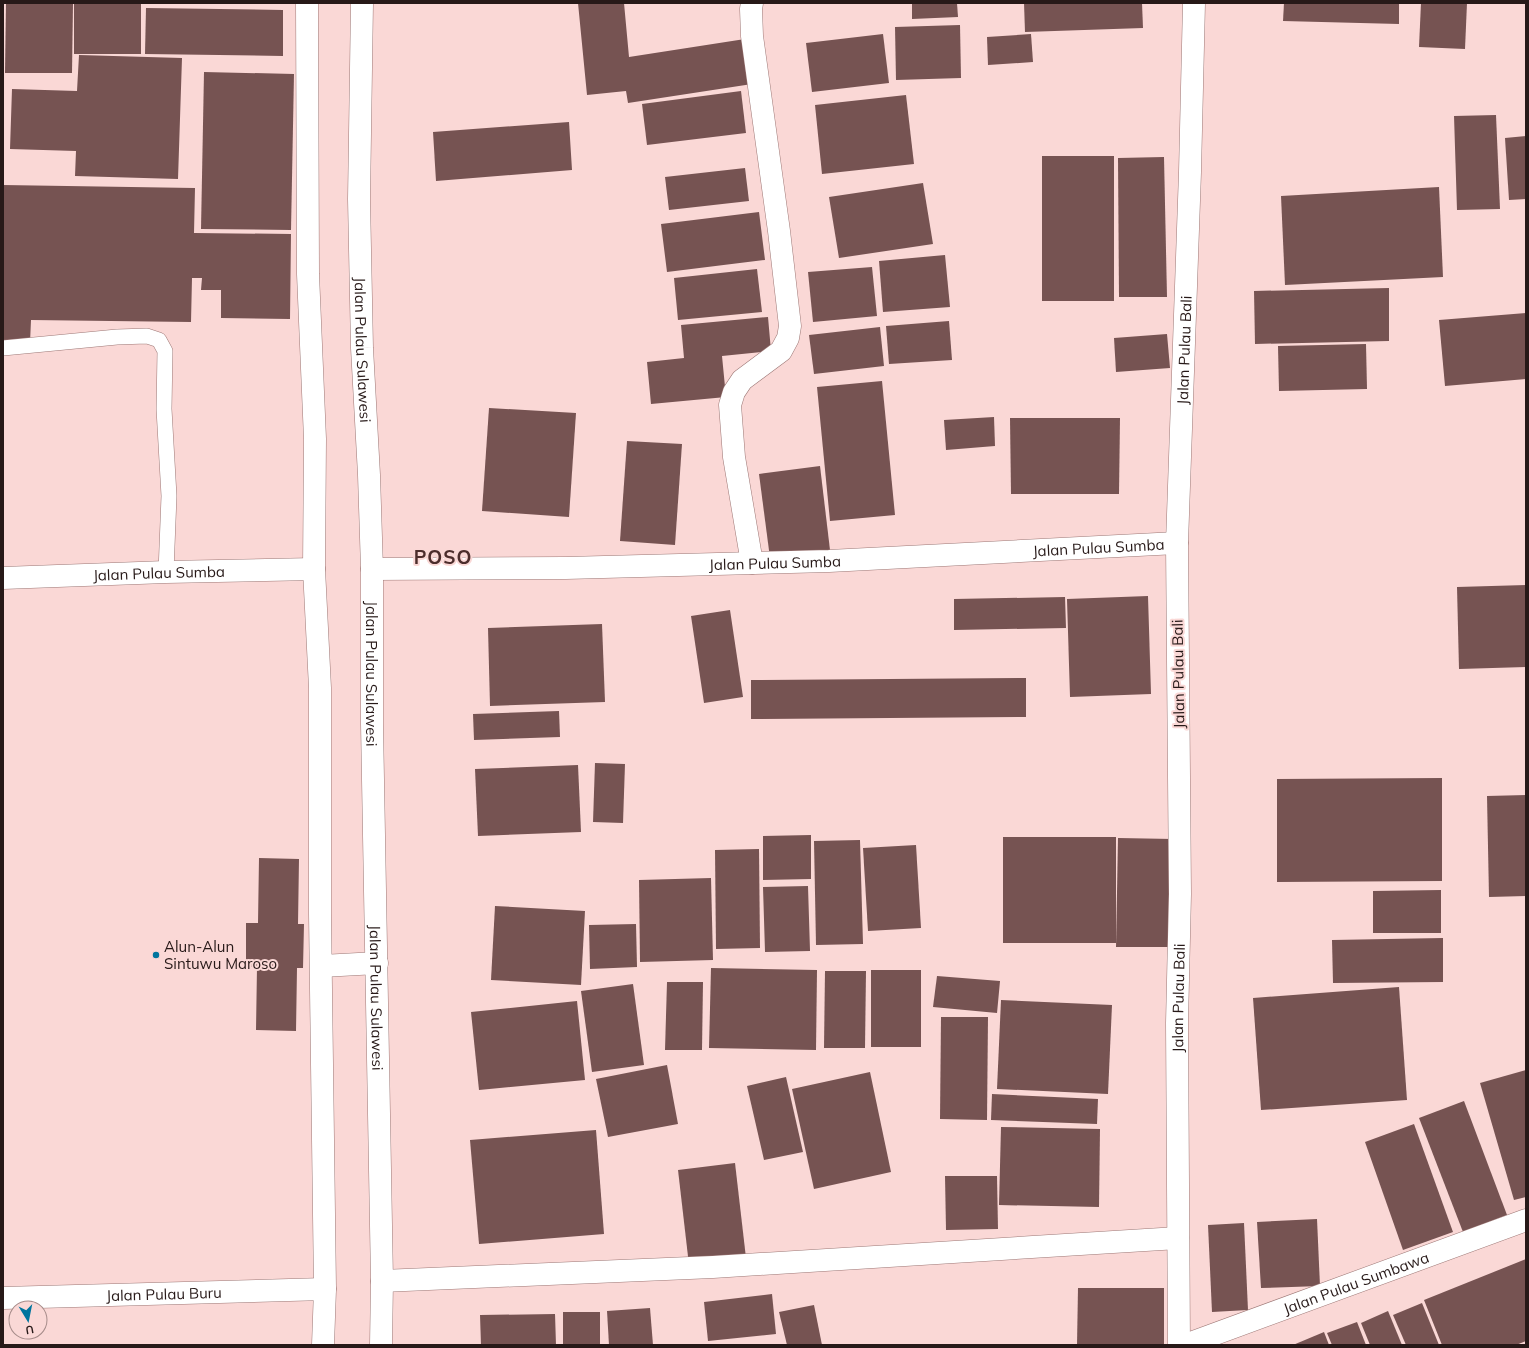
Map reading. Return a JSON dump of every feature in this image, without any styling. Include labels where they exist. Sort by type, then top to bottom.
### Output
[{"type":"street","points":[[307,3],[308,274],[315,439],[314,569],[320,688],[320,898],[325,1289],[324,1345]]},
{"type":"street","name":"Jalan Pulau Sulawesi","points":[[362,3],[359,207],[362,348],[372,569],[372,724],[382,1281],[381,1345]]},
{"type":"street","points":[[752,3],[752,36],[781,246],[790,326],[788,338],[781,352],[742,380],[734,392],[730,404],[734,458],[752,563]]},
{"type":"street","name":"Jalan Pulau Bali","points":[[1179,1345],[1177,1023],[1180,894],[1176,543],[1190,172],[1194,3]]},
{"type":"street","name":"Jalan Pulau Sumba","points":[[372,569],[574,568],[829,561],[1176,543]]},
{"type":"street","name":"Jalan Pulau Sumba","points":[[3,578],[166,572],[314,569]]},
{"type":"street","points":[[322,966],[377,963]]},
{"type":"street","name":"Jalan Pulau Sumbawa","points":[[1185,1345],[1526,1220]]},
{"type":"street","points":[[382,1281],[721,1266],[1178,1238]]},
{"type":"street","name":"Jalan Pulau Buru","points":[[3,1298],[325,1289]]},
{"type":"lane","points":[[3,348],[116,337],[147,336],[159,340],[165,351],[164,409],[169,496],[166,572]]},
{"type":"building","points":[[6,3],[73,3],[72,73],[5,73]]},
{"type":"building","points":[[74,3],[141,3],[141,54],[74,54]]},
{"type":"building","points":[[578,3],[624,3],[629,57],[745,39],[752,84],[628,103],[626,91],[587,95]]},
{"type":"building","points":[[912,3],[957,3],[958,17],[912,19]]},
{"type":"building","points":[[1024,3],[1142,3],[1143,28],[1025,32]]},
{"type":"building","points":[[1284,3],[1399,3],[1399,24],[1283,21]]},
{"type":"building","points":[[1421,3],[1467,3],[1465,49],[1419,47]]},
{"type":"building","points":[[146,8],[283,10],[283,56],[145,54]]},
{"type":"building","points":[[960,25],[961,78],[896,80],[895,27]]},
{"type":"building","points":[[883,34],[889,83],[812,92],[806,43]]},
{"type":"building","points":[[1031,34],[1033,62],[988,65],[987,37]]},
{"type":"building","points":[[79,55],[182,58],[178,179],[75,176],[76,151],[10,149],[12,89],[77,91]]},
{"type":"building","points":[[204,72],[294,74],[291,230],[201,229]]},
{"type":"building","points":[[741,91],[746,133],[647,145],[642,104]]},
{"type":"building","points":[[906,95],[914,164],[822,174],[815,105]]},
{"type":"building","points":[[1496,115],[1500,209],[1457,210],[1454,116]]},
{"type":"building","points":[[569,122],[572,170],[436,181],[433,132]]},
{"type":"building","points":[[1526,136],[1526,199],[1509,200],[1505,138]]},
{"type":"building","points":[[1042,156],[1114,156],[1114,301],[1042,301]]},
{"type":"building","points":[[1164,157],[1167,297],[1119,297],[1118,158]]},
{"type":"building","points":[[745,168],[749,201],[669,210],[665,177]]},
{"type":"building","points":[[923,183],[933,244],[839,258],[829,197]]},
{"type":"building","points":[[3,185],[195,188],[194,233],[291,234],[290,319],[221,318],[221,290],[201,290],[202,278],[192,278],[191,322],[31,320],[30,343],[3,343]]},
{"type":"building","points":[[1439,187],[1443,277],[1285,285],[1281,196]]},
{"type":"building","points":[[759,212],[765,260],[667,272],[661,224]]},
{"type":"building","points":[[945,255],[950,307],[883,312],[879,261]]},
{"type":"building","points":[[872,267],[877,316],[813,322],[808,272]]},
{"type":"building","points":[[757,269],[762,312],[678,320],[674,278]]},
{"type":"building","points":[[1389,288],[1389,341],[1255,344],[1254,291]]},
{"type":"building","points":[[1526,313],[1526,379],[1445,386],[1439,320]]},
{"type":"building","points":[[768,317],[771,351],[722,356],[726,397],[651,404],[647,362],[684,358],[681,325]]},
{"type":"building","points":[[949,321],[952,360],[889,364],[886,326]]},
{"type":"building","points":[[880,327],[884,366],[814,374],[809,335]]},
{"type":"building","points":[[1167,334],[1170,368],[1116,372],[1114,338]]},
{"type":"building","points":[[1366,344],[1367,389],[1279,391],[1278,346]]},
{"type":"building","points":[[882,381],[895,515],[830,521],[817,387]]},
{"type":"building","points":[[489,408],[576,413],[569,517],[482,511]]},
{"type":"building","points":[[994,417],[995,446],[946,450],[944,420]]},
{"type":"building","points":[[1010,418],[1120,418],[1119,494],[1011,494]]},
{"type":"building","points":[[627,441],[682,444],[675,545],[620,541]]},
{"type":"building","points":[[820,466],[830,550],[770,558],[759,474]]},
{"type":"building","points":[[1526,585],[1526,667],[1459,669],[1457,587]]},
{"type":"building","points":[[1148,596],[1151,694],[1070,697],[1067,599]]},
{"type":"building","points":[[1065,597],[1066,628],[954,630],[954,599]]},
{"type":"building","points":[[730,610],[743,697],[704,703],[691,616]]},
{"type":"building","points":[[602,624],[605,702],[490,706],[488,628]]},
{"type":"building","points":[[1026,678],[1026,717],[751,719],[751,680]]},
{"type":"building","points":[[559,711],[560,737],[474,740],[473,714]]},
{"type":"building","points":[[595,763],[625,764],[623,823],[593,822]]},
{"type":"building","points":[[578,765],[581,832],[478,836],[475,769]]},
{"type":"building","points":[[1442,778],[1442,881],[1277,882],[1277,779]]},
{"type":"building","points":[[1526,795],[1526,896],[1489,897],[1487,796]]},
{"type":"building","points":[[811,835],[811,879],[763,880],[763,836]]},
{"type":"building","points":[[1003,837],[1116,837],[1116,943],[1003,943]]},
{"type":"building","points":[[1118,838],[1173,839],[1171,947],[1116,947]]},
{"type":"building","points":[[860,840],[863,944],[816,945],[814,841]]},
{"type":"building","points":[[916,845],[921,928],[868,931],[863,848]]},
{"type":"building","points":[[759,849],[760,948],[716,949],[715,850]]},
{"type":"building","points":[[259,858],[299,859],[298,924],[304,924],[303,968],[297,968],[296,1031],[256,1030],[257,967],[246,967],[246,923],[258,923]]},
{"type":"building","points":[[711,878],[713,960],[640,962],[639,880]]},
{"type":"building","points":[[808,886],[810,951],[765,952],[763,887]]},
{"type":"building","points":[[1441,890],[1441,933],[1373,933],[1373,891]]},
{"type":"building","points":[[495,906],[585,911],[581,985],[491,980]]},
{"type":"building","points":[[636,924],[637,967],[590,969],[589,925]]},
{"type":"building","points":[[1443,938],[1443,982],[1333,983],[1332,940]]},
{"type":"building","points":[[711,968],[817,970],[816,1050],[709,1048]]},
{"type":"building","points":[[871,970],[921,970],[921,1047],[871,1047]]},
{"type":"building","points":[[825,971],[866,971],[865,1048],[824,1048]]},
{"type":"building","points":[[937,976],[1000,981],[997,1013],[933,1007]]},
{"type":"building","points":[[667,982],[703,982],[702,1050],[665,1050]]},
{"type":"building","points":[[633,984],[644,1065],[592,1072],[581,991]]},
{"type":"building","points":[[1399,987],[1407,1100],[1261,1110],[1253,998]]},
{"type":"building","points":[[1001,1000],[1112,1005],[1108,1094],[997,1089]]},
{"type":"building","points":[[577,1001],[585,1080],[479,1090],[471,1012]]},
{"type":"building","points":[[941,1017],[988,1017],[987,1120],[940,1119]]},
{"type":"building","points":[[667,1065],[678,1124],[608,1137],[596,1079]]},
{"type":"building","points":[[1526,1070],[1526,1197],[1514,1200],[1480,1083]]},
{"type":"building","points":[[870,1072],[891,1172],[814,1189],[792,1089]]},
{"type":"building","points":[[786,1077],[803,1152],[764,1160],[747,1086]]},
{"type":"building","points":[[992,1094],[1098,1099],[1097,1124],[991,1120]]},
{"type":"building","points":[[1464,1101],[1507,1215],[1463,1232],[1419,1118]]},
{"type":"building","points":[[1414,1124],[1453,1232],[1403,1250],[1365,1142]]},
{"type":"building","points":[[1001,1127],[1100,1129],[1099,1207],[999,1205]]},
{"type":"building","points":[[596,1130],[604,1234],[479,1244],[470,1140]]},
{"type":"building","points":[[735,1163],[746,1258],[689,1265],[678,1170]]},
{"type":"building","points":[[945,1176],[997,1176],[998,1229],[946,1230]]},
{"type":"building","points":[[1317,1219],[1320,1286],[1261,1288],[1257,1222]]},
{"type":"building","points":[[1244,1223],[1248,1310],[1212,1312],[1208,1225]]},
{"type":"building","points":[[1526,1259],[1526,1341],[1516,1345],[1442,1345],[1424,1300]]},
{"type":"building","points":[[1078,1288],[1164,1288],[1164,1345],[1077,1345]]},
{"type":"building","points":[[772,1294],[776,1334],[708,1341],[704,1302]]},
{"type":"building","points":[[1422,1303],[1439,1345],[1406,1345],[1393,1315]]},
{"type":"building","points":[[814,1305],[822,1345],[787,1345],[779,1312]]},
{"type":"building","points":[[650,1308],[653,1345],[609,1345],[607,1311]]},
{"type":"building","points":[[1388,1311],[1402,1345],[1370,1345],[1361,1323]]},
{"type":"building","points":[[563,1312],[600,1312],[600,1345],[563,1345]]},
{"type":"building","points":[[555,1314],[556,1345],[481,1345],[480,1315]]},
{"type":"building","points":[[1357,1322],[1366,1345],[1332,1345],[1327,1333]]},
{"type":"building","points":[[1324,1332],[1329,1345],[1293,1345]]},
{"type":"place","name":"Alun-Alun Sintuwu Maroso","points":[[156,955]]},
{"type":"district","name":"POSO","points":[[443,557]]}]
